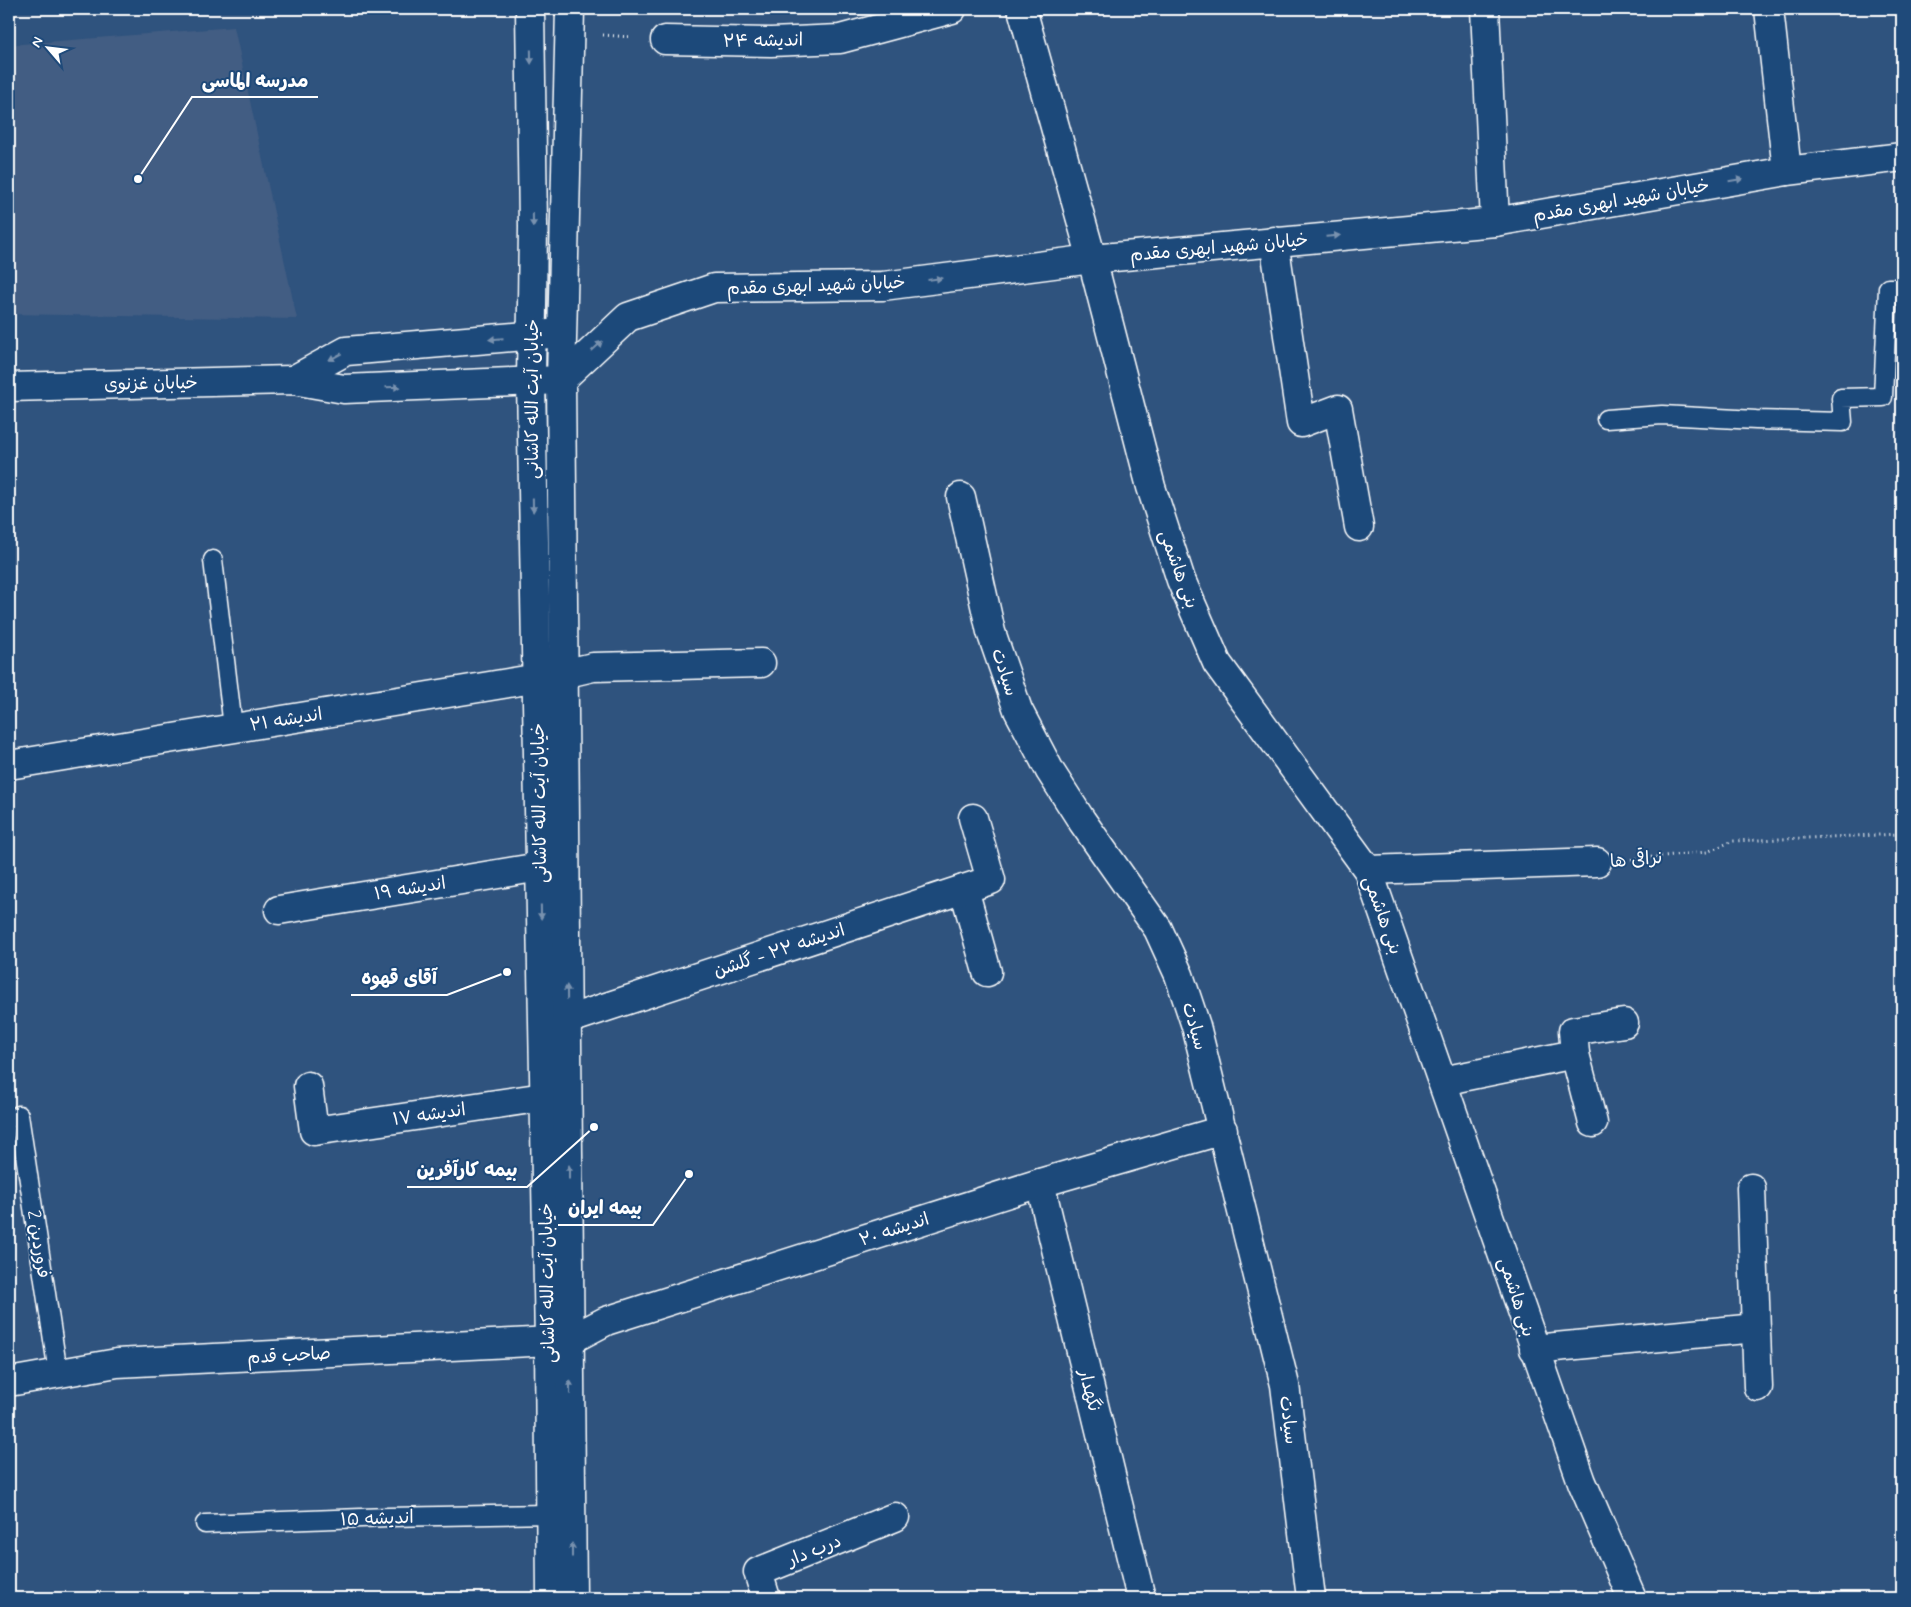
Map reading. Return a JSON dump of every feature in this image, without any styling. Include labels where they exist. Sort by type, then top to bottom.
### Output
[{"type":"street","name":"خیابان آیت الله کاشانی","points":[[530,9],[533,227],[531,382],[544,1097],[572,1598]]},
{"type":"street","name":"اندیشه ۲۴","points":[[664,40],[771,42],[840,39],[952,9]]},
{"type":"street","points":[[1022,9],[1092,259]]},
{"type":"street","points":[[1484,9],[1495,222]]},
{"type":"street","points":[[1769,9],[1787,171]]},
{"type":"street","name":"خیابان آیت الله کاشانی","points":[[551,1598],[549,1514],[559,1340],[567,1020],[561,380],[570,20]]},
{"type":"street","name":"خیابان شهید ابهری مقدم","points":[[561,380],[628,317],[714,288],[883,286],[1092,259],[1495,222],[1787,171],[1902,157]]},
{"type":"street","points":[[1274,241],[1300,423],[1338,409],[1359,527]]},
{"type":"street","name":"بنی هاشمی","points":[[1092,259],[1150,487],[1181,580],[1217,663],[1368,870],[1582,1482],[1632,1598]]},
{"type":"street","points":[[293,380],[346,351],[562,333]]},
{"type":"street","name":"خیابان غزنوی","points":[[9,387],[293,380],[344,389],[561,380]]},
{"type":"street","name":"سیادت","points":[[960,497],[992,632],[1018,710],[1050,771],[1082,821],[1158,929],[1179,974],[1196,1026],[1285,1385],[1311,1598]]},
{"type":"street","name":"اندیشه ۲۱","points":[[9,765],[563,674],[593,667],[762,663]]},
{"type":"street","name":"اندیشه ۲۲ - گلشن","points":[[567,1020],[991,880],[973,818]]},
{"type":"street","name":"نراقی ها","points":[[1368,870],[1597,862]]},
{"type":"street","name":"اندیشه ۱۹","points":[[279,910],[540,867]]},
{"type":"street","points":[[964,889],[987,972]]},
{"type":"street","points":[[1593,1123],[1575,1054],[1573,1031],[1624,1023]]},
{"type":"street","points":[[1442,1081],[1575,1054]]},
{"type":"street","name":"اندیشه ۱۷","points":[[308,1086],[314,1131],[544,1097]]},
{"type":"street","name":"اندیشه ۲۰","points":[[559,1340],[606,1321],[1040,1182],[1222,1130]]},
{"type":"street","name":"نگهدار","points":[[1040,1182],[1141,1598]]},
{"type":"street","points":[[1751,1188],[1758,1387]]},
{"type":"street","points":[[1534,1348],[1756,1328]]},
{"type":"street","name":"صاحب قدم","points":[[9,1382],[117,1363],[559,1340]]},
{"type":"street","name":"درب دار","points":[[766,1598],[758,1572],[895,1517]]},
{"type":"lane","points":[[1606,419],[1662,415],[1843,422],[1841,398],[1883,397],[1888,288],[1902,288]]},
{"type":"lane","points":[[213,560],[233,727]]},
{"type":"lane","name":"فروردین 2","points":[[19,1115],[58,1373]]},
{"type":"lane","name":"اندیشه ۱۵","points":[[205,1524],[388,1517],[549,1514]]},
{"type":"path","points":[[570,20],[664,40]]},
{"type":"path","name":"نراقی ها","points":[[1597,862],[1707,852],[1733,841],[1902,834]]},
{"type":"shaded area","points":[[234,27],[297,319],[9,314],[9,45]]},
{"type":"place","name":"مدرسه الماسی","points":[[138,179]]},
{"type":"place","name":"آقای قهوه","points":[[507,972]]},
{"type":"place","name":"بیمه کارآفرین","points":[[594,1127]]},
{"type":"place","name":"بیمه ایران","points":[[689,1174]]}]
